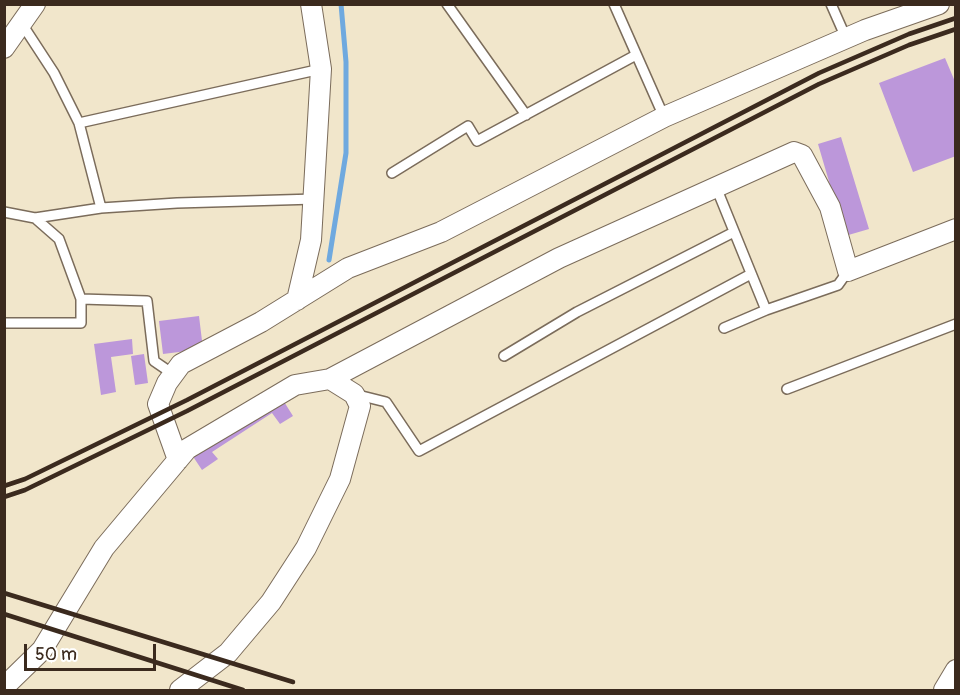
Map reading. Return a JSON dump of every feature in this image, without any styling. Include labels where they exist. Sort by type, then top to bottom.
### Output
[{"type":"street","points":[[4,48],[35,4]]},
{"type":"street","points":[[297,300],[311,240],[315,199],[321,69],[311,4]]},
{"type":"street","points":[[178,460],[158,404],[167,382],[181,364],[243,332],[348,268],[441,232],[664,117],[846,38],[939,4]]},
{"type":"street","points":[[4,687],[42,650],[104,548],[187,449],[295,386],[330,379],[559,258],[794,152],[802,155],[830,207],[848,271],[956,229]]},
{"type":"street","points":[[180,690],[228,653],[271,602],[306,548],[340,479],[360,406],[354,394],[330,379]]},
{"type":"street","points":[[944,690],[956,670]]},
{"type":"lane","points":[[447,4],[526,115]]},
{"type":"lane","points":[[614,4],[664,117]]},
{"type":"lane","points":[[831,4],[846,38]]},
{"type":"lane","points":[[22,24],[54,73],[79,123],[101,208]]},
{"type":"lane","points":[[392,173],[468,126],[477,141],[636,54]]},
{"type":"lane","points":[[79,123],[321,69]]},
{"type":"lane","points":[[716,187],[766,310]]},
{"type":"lane","points":[[4,212],[34,218],[101,208],[177,203],[315,199]]},
{"type":"lane","points":[[4,324],[81,323],[81,299],[59,238],[34,218]]},
{"type":"lane","points":[[504,356],[577,312],[734,232]]},
{"type":"lane","points":[[724,328],[766,310],[838,285],[848,271]]},
{"type":"lane","points":[[354,394],[386,402],[418,451],[751,274]]},
{"type":"lane","points":[[81,299],[147,301],[154,361],[173,374]]},
{"type":"lane","points":[[787,389],[956,324]]},
{"type":"building","points":[[945,58],[956,84],[956,156],[913,172],[879,83]]},
{"type":"building","points":[[841,137],[869,229],[845,236],[818,144]]},
{"type":"building","points":[[199,316],[203,349],[163,354],[159,321]]},
{"type":"building","points":[[132,339],[133,354],[111,357],[116,392],[101,395],[94,344]]},
{"type":"building","points":[[144,354],[148,383],[135,385],[131,356]]},
{"type":"building","points":[[281,397],[293,416],[280,424],[272,413],[212,452],[218,459],[202,470],[192,455]]},
{"type":"waterway","points":[[329,260],[346,153],[346,62],[341,4]]},
{"type":"railway","points":[[4,486],[25,479],[187,400],[819,73],[909,34],[956,18]]},
{"type":"railway","points":[[4,497],[25,490],[187,411],[819,84],[909,45],[956,29]]},
{"type":"railway","points":[[4,593],[293,682]]},
{"type":"railway","points":[[4,614],[243,690]]}]
